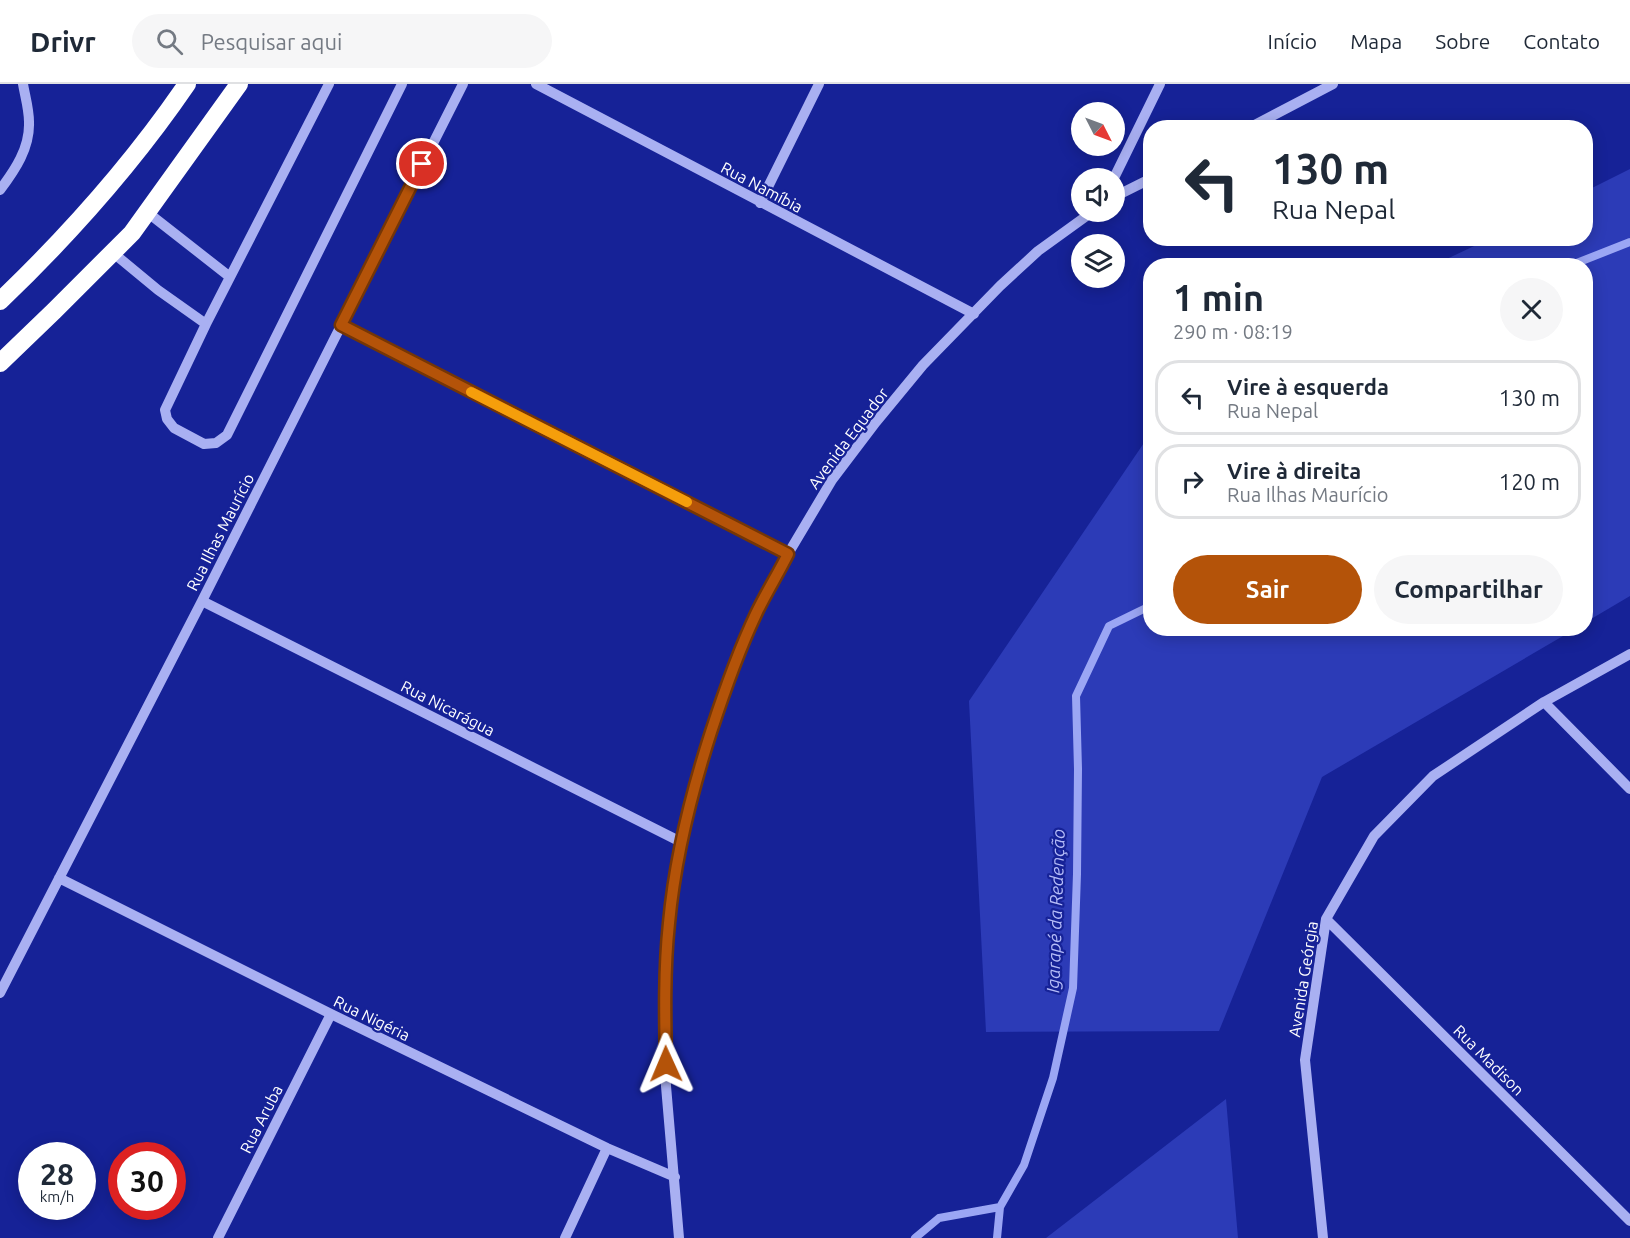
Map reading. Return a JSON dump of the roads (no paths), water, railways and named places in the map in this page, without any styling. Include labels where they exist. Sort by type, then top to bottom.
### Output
[{"type":"highway","points":[[0,300],[97,202],[143,145],[187,84]]},
{"type":"highway","points":[[0,363],[132,233],[239,84]]},
{"type":"street","points":[[0,190],[14,172],[26,146],[30,121],[23,84]]},
{"type":"street","points":[[329,84],[206,324],[165,410],[166,420],[174,428],[204,444],[216,443],[227,435],[399,85]]},
{"type":"street","name":"Rua Ilhas Maurício","points":[[0,993],[202,601],[463,84]]},
{"type":"street","name":"Rua Namíbia","points":[[536,84],[974,314]]},
{"type":"street","points":[[760,203],[819,84]]},
{"type":"street","points":[[1119,168],[1160,84]]},
{"type":"street","points":[[1264,120],[1333,84]]},
{"type":"street","points":[[1125,192],[1143,183]]},
{"type":"street","points":[[147,212],[230,277]]},
{"type":"street","name":"Avenida Equador","points":[[679,1238],[666,1086],[664,997],[669,922],[681,842],[700,764],[728,680],[756,614],[788,554],[832,480],[876,422],[923,364],[1000,286],[1038,251],[1078,222]]},
{"type":"street","points":[[112,252],[158,290],[206,324]]},
{"type":"street","points":[[341,325],[788,554]]},
{"type":"street","name":"Rua Nicarágua","points":[[202,601],[681,842]]},
{"type":"street","name":"Avenida Geórgia","points":[[1323,1238],[1305,1060],[1326,919],[1374,836],[1433,776],[1544,702],[1630,654]]},
{"type":"street","points":[[1544,702],[1630,789]]},
{"type":"street","name":"Rua Nigéria","points":[[59,878],[607,1148],[675,1177]]},
{"type":"street","name":"Rua Madison","points":[[1326,919],[1630,1221]]},
{"type":"street","name":"Rua Aruba","points":[[218,1238],[331,1014]]},
{"type":"street","points":[[565,1238],[607,1148]]},
{"type":"waterway","name":"Igarapé da Redenção","points":[[1589,258],[1630,242]]},
{"type":"waterway","name":"Igarapé da Redenção","points":[[997,1238],[1000,1207],[1024,1165],[1053,1078],[1073,988],[1077,874],[1076,696],[1109,626],[1143,609]]},
{"type":"waterway","points":[[915,1238],[939,1218],[1000,1207]]}]
